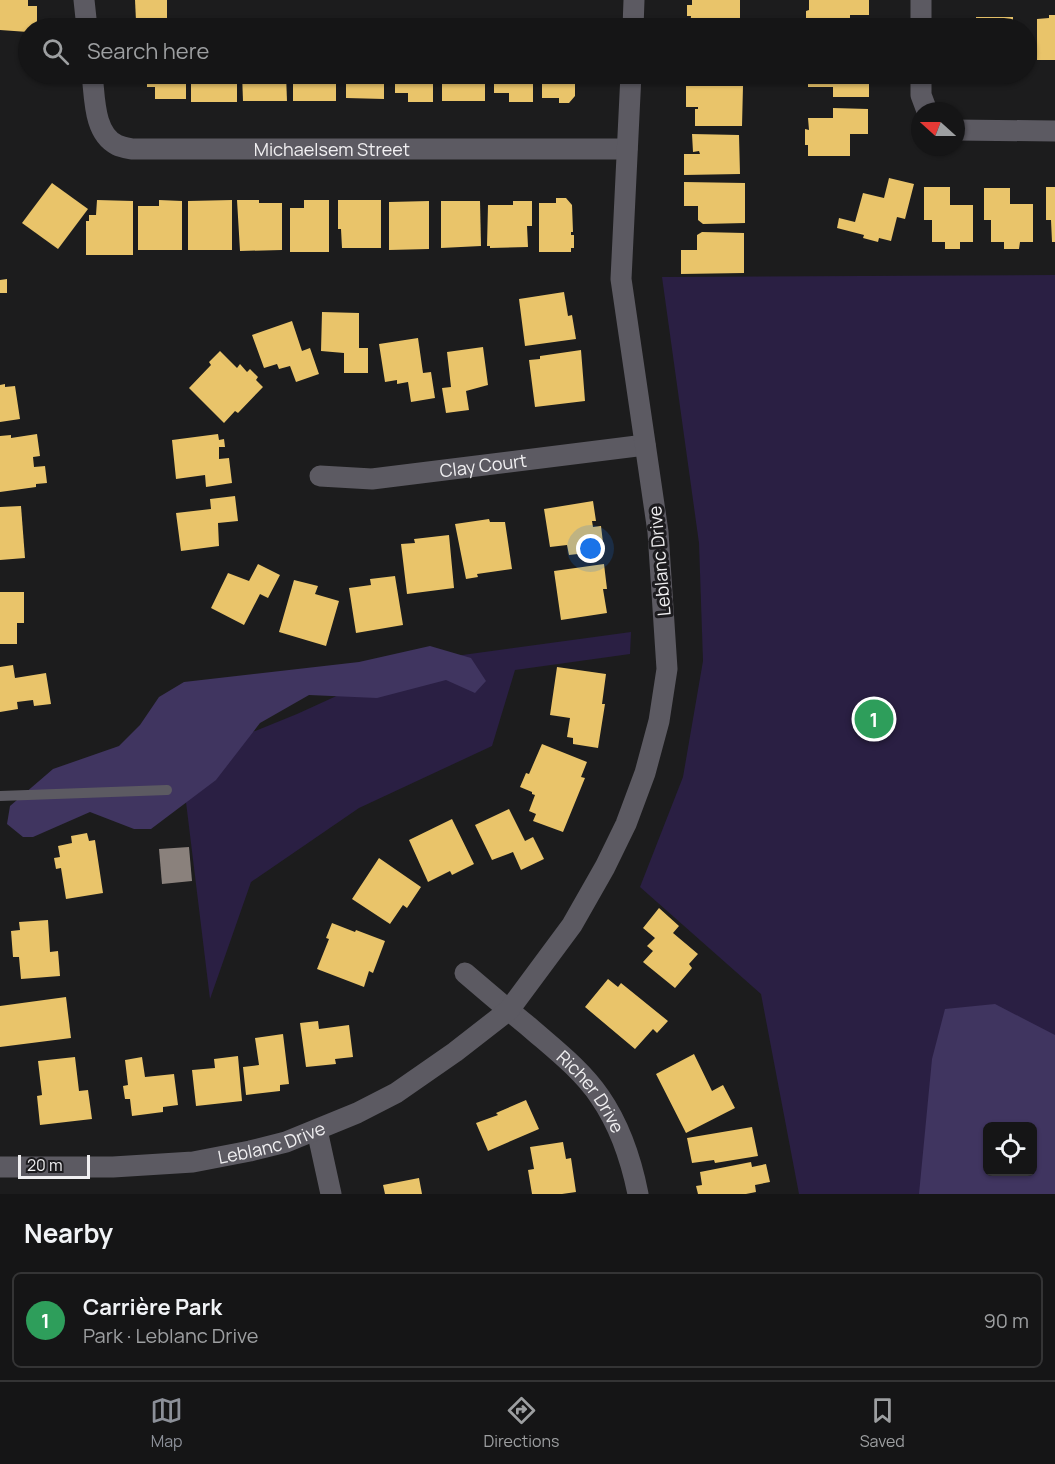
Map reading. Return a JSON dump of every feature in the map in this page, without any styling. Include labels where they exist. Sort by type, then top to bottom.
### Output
[{"type":"street","points":[[84,0],[86,18]]},
{"type":"street","points":[[633,18],[634,0]]},
{"type":"street","points":[[921,0],[921,18]]},
{"type":"street","name":"Michaelsem Street","points":[[94,84],[100,126],[107,137],[117,145],[132,149],[627,149]]},
{"type":"street","name":"Leblanc Drive","points":[[0,1167],[113,1167],[193,1162],[286,1142],[317,1130],[396,1093],[455,1052],[509,1010],[572,925],[626,824],[645,773],[659,721],[667,669],[658,532],[621,279],[630,84]]},
{"type":"street","points":[[921,84],[924,102]]},
{"type":"street","points":[[965,130],[1055,130]]},
{"type":"street","name":"Clay Court","points":[[320,476],[372,479],[645,445]]},
{"type":"street","points":[[465,973],[509,1010]]},
{"type":"street","name":"Richer Drive","points":[[509,1010],[582,1075],[599,1095],[614,1119],[627,1148],[638,1194]]},
{"type":"street","points":[[317,1130],[331,1194]]},
{"type":"lane","points":[[0,796],[167,790]]},
{"type":"shaded area","points":[[1055,275],[1055,1194],[799,1194],[761,994],[640,887],[683,777],[703,661],[699,543],[662,277]]},
{"type":"shaded area","points":[[631,632],[630,654],[515,670],[492,746],[359,808],[251,882],[210,999],[181,761],[297,714],[411,662]]},
{"type":"shaded area","points":[[430,646],[471,658],[486,681],[475,693],[446,680],[377,698],[309,695],[260,723],[216,780],[151,829],[134,829],[90,812],[33,837],[23,837],[7,824],[10,806],[53,769],[119,746],[140,725],[159,697],[184,682],[359,662]]},
{"type":"shaded area","points":[[995,1004],[1055,1035],[1055,1194],[919,1194],[932,1059],[945,1009]]},
{"type":"building: Homes","points":[[0,0],[28,0],[28,6],[37,6],[37,18],[18,18],[18,31],[0,30]]},
{"type":"building: Homes","points":[[135,0],[167,0],[167,18],[136,18]]},
{"type":"building: Homes","points":[[692,0],[740,0],[740,18],[691,18],[691,16],[687,16],[687,5],[692,5]]},
{"type":"building: Homes","points":[[809,0],[869,0],[869,15],[850,15],[850,18],[806,18],[806,11],[809,10]]},
{"type":"building: Homes","points":[[1049,15],[1055,15],[1055,60],[1037,60],[1037,19],[1049,18]]},
{"type":"building: Homes","points":[[976,17],[1013,17],[1013,18]]},
{"type":"building: Homes","points":[[147,84],[186,84],[186,99],[155,99],[155,87],[147,87]]},
{"type":"building: Homes","points":[[191,84],[237,84],[237,102],[191,102]]},
{"type":"building: Homes","points":[[242,84],[286,84],[287,101],[243,101]]},
{"type":"building: Homes","points":[[293,84],[336,84],[336,101],[293,101]]},
{"type":"building: Homes","points":[[346,84],[384,84],[384,99],[346,98]]},
{"type":"building: Homes","points":[[395,84],[433,84],[433,102],[408,102],[408,93],[395,93]]},
{"type":"building: Homes","points":[[442,84],[485,84],[485,101],[442,101]]},
{"type":"building: Homes","points":[[494,84],[533,84],[533,102],[509,102],[509,93],[494,93]]},
{"type":"building: Homes","points":[[542,84],[575,84],[575,96],[569,103],[559,103],[559,98],[542,98]]},
{"type":"building: Homes","points":[[808,84],[869,84],[869,97],[833,97],[833,87],[808,87]]},
{"type":"building: Homes","points":[[686,86],[743,86],[742,126],[695,126],[695,109],[698,107],[686,107]]},
{"type":"building: Homes","points":[[833,108],[868,109],[868,134],[850,134],[850,156],[808,156],[805,129],[809,130],[808,118],[833,118]]},
{"type":"building: Homes","points":[[692,134],[739,135],[740,174],[684,175],[684,154],[700,154],[699,151],[693,152]]},
{"type":"building: Homes","points":[[889,178],[914,184],[905,219],[897,217],[891,241],[879,238],[878,242],[863,238],[864,235],[837,228],[839,218],[855,222],[863,193],[884,198]]},
{"type":"building: Homes","points":[[684,182],[745,183],[745,223],[703,224],[698,220],[698,206],[684,206]]},
{"type":"building: Homes","points":[[52,183],[88,209],[58,249],[22,223]]},
{"type":"building: Homes","points":[[924,187],[950,187],[950,205],[973,205],[973,242],[960,242],[960,249],[945,249],[945,242],[932,242],[932,220],[924,220]]},
{"type":"building: Homes","points":[[1046,187],[1055,187],[1055,242],[1052,242],[1051,220],[1046,220]]},
{"type":"building: Homes","points":[[984,188],[1010,188],[1010,204],[1033,204],[1033,242],[1020,242],[1019,249],[1004,249],[1004,242],[991,242],[991,220],[984,220]]},
{"type":"building: Homes","points":[[556,198],[566,198],[572,205],[573,232],[571,235],[574,235],[574,248],[571,248],[571,252],[539,252],[539,203],[556,203]]},
{"type":"building: Homes","points":[[97,200],[133,201],[133,255],[86,255],[86,221],[89,221],[89,215],[96,215]]},
{"type":"building: Homes","points":[[159,200],[182,201],[182,250],[138,250],[138,206],[159,206]]},
{"type":"building: Homes","points":[[232,200],[232,250],[188,250],[188,201]]},
{"type":"building: Homes","points":[[237,200],[282,203],[282,250],[240,251]]},
{"type":"building: Homes","points":[[304,200],[329,200],[329,252],[290,252],[290,208],[304,208]]},
{"type":"building: Homes","points":[[338,200],[381,200],[381,248],[342,248],[341,229],[338,229]]},
{"type":"building: Homes","points":[[429,201],[429,249],[389,250],[389,202]]},
{"type":"building: Homes","points":[[441,201],[480,201],[481,246],[441,248]]},
{"type":"building: Homes","points":[[513,201],[532,201],[532,226],[527,226],[528,247],[490,248],[487,246],[488,205],[513,205]]},
{"type":"building: Homes","points":[[702,232],[744,233],[744,273],[681,274],[681,250],[697,250],[697,235]]},
{"type":"building: Homes","points":[[7,279],[7,293],[0,293],[0,280]]},
{"type":"building: Homes","points":[[564,292],[568,316],[572,315],[576,339],[525,346],[519,299]]},
{"type":"building: Homes","points":[[322,312],[359,313],[359,348],[368,348],[368,373],[344,373],[344,353],[321,351]]},
{"type":"building: Homes","points":[[292,321],[302,351],[310,348],[319,374],[296,382],[290,366],[279,369],[277,364],[264,368],[252,335]]},
{"type":"building: Homes","points":[[418,338],[423,373],[431,372],[435,398],[411,402],[408,382],[397,384],[397,380],[385,382],[379,344]]},
{"type":"building: Homes","points":[[483,347],[488,385],[466,391],[469,410],[446,413],[442,388],[451,387],[447,352]]},
{"type":"building: Homes","points":[[581,350],[585,401],[535,407],[529,360],[540,359],[540,356]]},
{"type":"building: Homes","points":[[220,351],[237,368],[240,364],[247,372],[250,369],[258,377],[256,380],[263,387],[238,413],[235,411],[224,423],[189,388],[211,365],[209,362]]},
{"type":"building: Homes","points":[[5,384],[5,387],[15,386],[20,419],[0,422],[0,385]]},
{"type":"building: Homes","points":[[37,434],[40,456],[33,457],[34,467],[45,466],[47,483],[36,484],[36,487],[0,492],[0,436],[11,435],[11,438]]},
{"type":"building: Homes","points":[[218,434],[219,440],[224,439],[225,447],[219,447],[219,459],[229,458],[232,483],[206,487],[205,475],[176,479],[172,440]]},
{"type":"building: Homes","points":[[235,496],[238,521],[218,523],[219,546],[181,551],[176,513],[211,509],[210,499]]},
{"type":"building: Homes","points":[[593,501],[596,521],[592,521],[593,527],[601,526],[604,551],[569,555],[567,545],[550,547],[544,509]]},
{"type":"building: Homes","points":[[21,506],[25,558],[0,560],[0,507]]},
{"type":"building: Homes","points":[[489,519],[490,522],[505,522],[512,569],[477,574],[478,577],[466,579],[455,524]]},
{"type":"building: Homes","points":[[449,535],[454,588],[407,594],[401,544],[415,543],[414,539]]},
{"type":"building: Homes","points":[[258,564],[280,575],[268,598],[260,594],[244,625],[211,608],[228,573],[249,581]]},
{"type":"building: Homes","points":[[604,564],[607,589],[603,589],[607,613],[561,620],[554,571]]},
{"type":"building: Homes","points":[[395,576],[403,625],[356,633],[349,588],[371,585],[370,579]]},
{"type":"building: Homes","points":[[294,580],[318,586],[315,594],[339,601],[326,646],[279,632]]},
{"type":"building: Homes","points":[[0,592],[24,592],[24,623],[17,623],[17,644],[0,644]]},
{"type":"building: Homes","points":[[13,665],[15,678],[46,673],[51,704],[34,706],[33,700],[17,702],[18,709],[0,712],[0,667]]},
{"type":"building: Homes","points":[[557,667],[606,674],[602,704],[605,704],[598,748],[573,744],[573,738],[567,737],[570,718],[550,715]]},
{"type":"building: Homes","points":[[542,744],[587,762],[581,777],[585,778],[563,832],[533,821],[536,814],[529,811],[535,795],[520,787],[526,773],[529,774]]},
{"type":"building: Homes","points":[[509,809],[525,841],[533,837],[544,859],[521,870],[513,852],[492,860],[475,825]]},
{"type":"building: Homes","points":[[452,819],[474,864],[452,875],[450,871],[428,882],[409,840]]},
{"type":"building: Homes","points":[[87,833],[89,841],[95,840],[103,893],[66,899],[61,868],[56,869],[54,858],[60,857],[58,846],[72,843],[71,836]]},
{"type":"building: Homes","points":[[379,858],[421,887],[407,908],[403,905],[390,924],[352,899]]},
{"type":"building: Homes","points":[[659,908],[679,926],[673,933],[698,954],[689,964],[692,968],[675,988],[643,962],[653,951],[647,946],[655,938],[643,928]]},
{"type":"building: Homes","points":[[48,920],[50,952],[58,951],[60,976],[21,979],[19,957],[13,957],[11,931],[20,930],[19,922]]},
{"type":"building: Homes","points":[[332,923],[385,941],[373,973],[369,971],[364,987],[317,969],[329,939],[326,938]]},
{"type":"building: Homes","points":[[608,979],[618,987],[621,983],[668,1021],[657,1033],[653,1029],[635,1049],[585,1007]]},
{"type":"building: Homes","points":[[66,997],[71,1038],[0,1047],[0,1006]]},
{"type":"building: Homes","points":[[318,1021],[319,1029],[349,1025],[353,1057],[335,1059],[336,1064],[306,1067],[300,1023]]},
{"type":"building: Homes","points":[[283,1034],[289,1084],[280,1085],[280,1091],[246,1095],[243,1067],[259,1065],[255,1038]]},
{"type":"building: Homes","points":[[694,1054],[712,1091],[723,1085],[735,1108],[686,1133],[656,1074]]},
{"type":"building: Homes","points":[[238,1056],[242,1101],[196,1106],[192,1070],[215,1068],[214,1059]]},
{"type":"building: Homes","points":[[75,1057],[79,1091],[88,1090],[92,1119],[40,1125],[37,1096],[42,1095],[38,1061]]},
{"type":"building: Homes","points":[[142,1057],[145,1077],[174,1074],[178,1105],[163,1107],[163,1112],[132,1116],[130,1099],[125,1099],[123,1086],[128,1085],[125,1060]]},
{"type":"building: Homes","points":[[526,1100],[539,1129],[488,1151],[476,1123],[498,1115],[496,1113]]},
{"type":"building: Homes","points":[[752,1127],[758,1156],[715,1163],[714,1160],[692,1163],[687,1138]]},
{"type":"building: Homes","points":[[563,1142],[566,1159],[571,1158],[576,1192],[532,1194],[528,1170],[534,1169],[530,1147]]},
{"type":"building: Homes","points":[[751,1162],[752,1167],[766,1164],[770,1182],[755,1185],[756,1192],[698,1194],[696,1186],[702,1185],[700,1172]]},
{"type":"building: Homes","points":[[419,1178],[422,1194],[385,1194],[383,1185]]},
{"type":"building: Industry","points":[[189,847],[192,881],[162,884],[159,849]]},
{"type":"place","name":"Carrière Park","points":[[874,719]]}]
